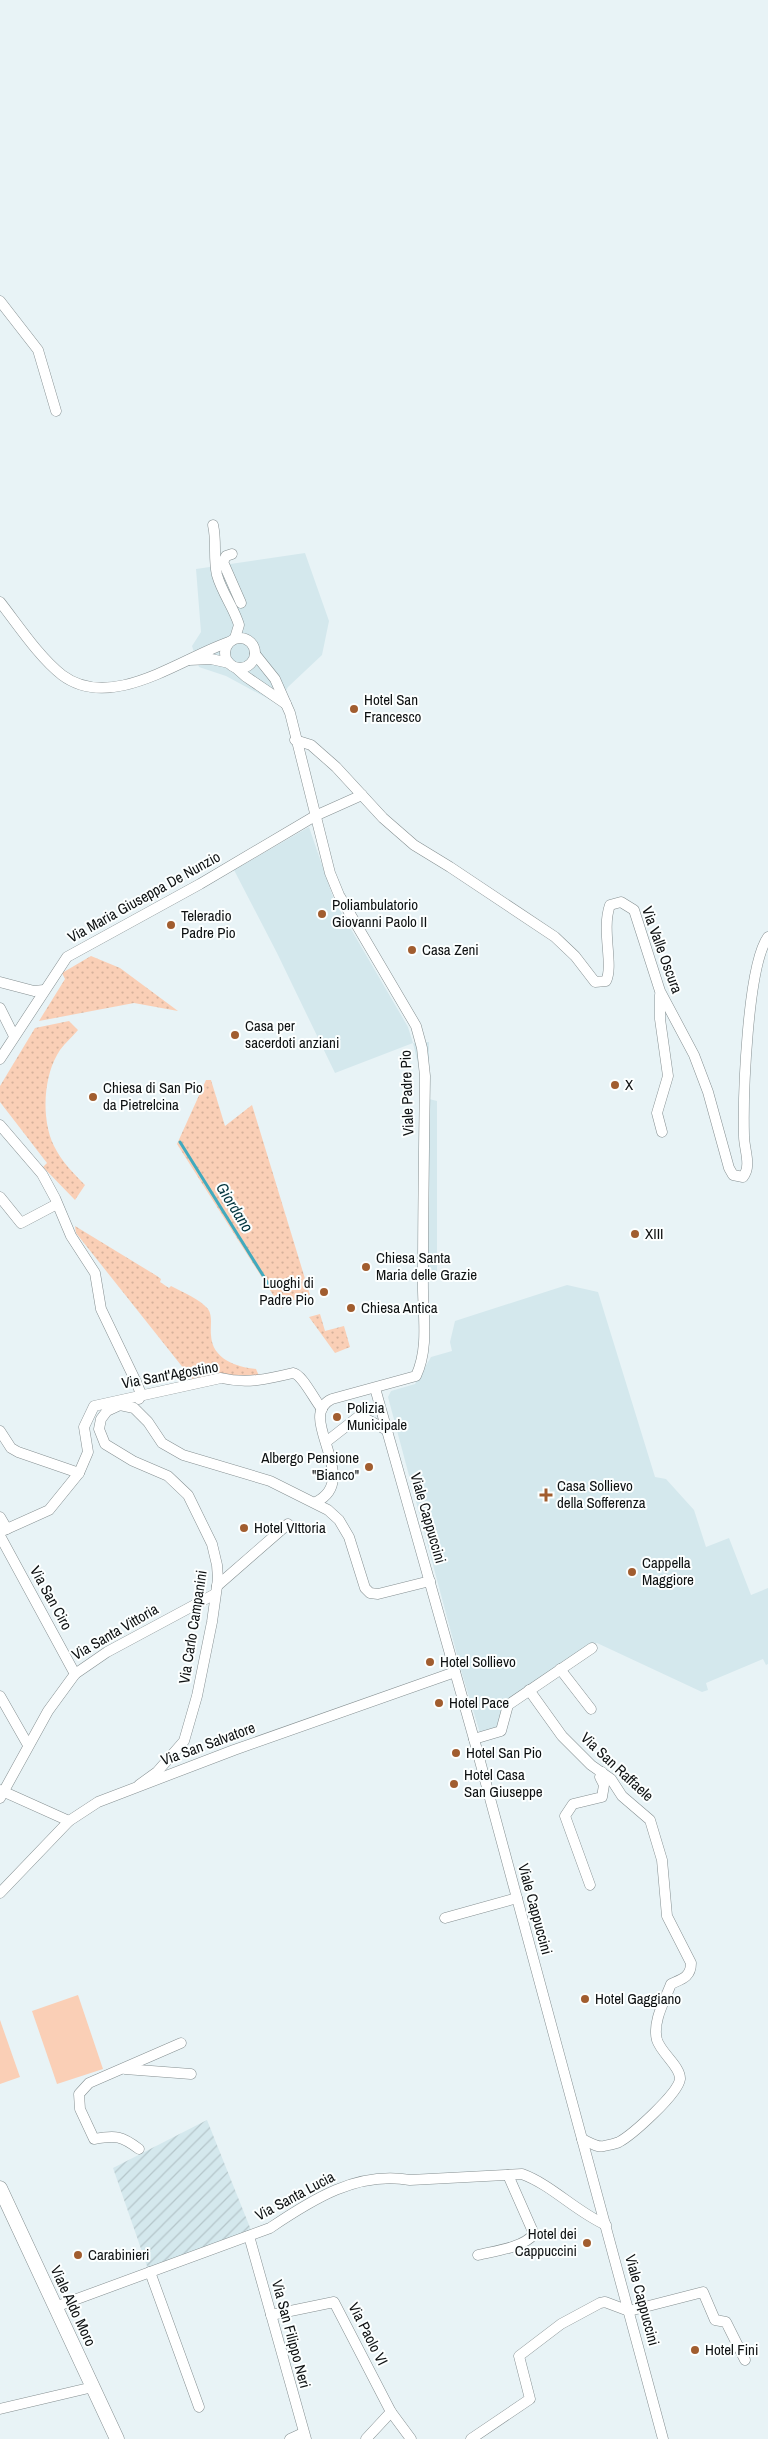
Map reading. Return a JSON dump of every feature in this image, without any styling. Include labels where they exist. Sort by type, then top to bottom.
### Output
[{"type":"main road","name":"Viale Aldo Moro","points":[[0,2188],[117,2439]]},
{"type":"street","points":[[0,302],[38,350],[56,411]]},
{"type":"street","points":[[213,525],[217,539],[216,564],[218,578],[239,625],[224,652],[233,665],[245,676],[286,704]]},
{"type":"street","points":[[232,554],[224,559],[224,562],[241,603]]},
{"type":"street","points":[[0,602],[62,675],[86,686],[112,689],[129,685],[188,660],[202,651],[243,637],[249,640],[255,654],[253,661],[248,666],[233,665],[211,659],[188,660]]},
{"type":"street","name":"Viale Padre Pio","points":[[255,654],[275,679],[286,704],[330,873],[339,895],[416,1026],[422,1048],[425,1076],[424,1354],[416,1376],[375,1388]]},
{"type":"street","name":"Via Valle Oscura","points":[[295,740],[311,745],[336,767],[383,818],[414,845],[560,941],[575,956],[595,982],[606,981],[609,973],[606,922],[610,905],[621,902],[630,906],[634,910],[660,991],[694,1055],[708,1092],[730,1168],[733,1175],[743,1177],[747,1168],[744,1138],[746,1071],[754,987],[761,953],[768,937]]},
{"type":"street","name":"Via Maria Giuseppa De Nunzio","points":[[0,1059],[67,957],[200,884],[315,816],[362,794]]},
{"type":"street","points":[[0,982],[34,991],[44,990]]},
{"type":"street","points":[[660,991],[660,1019],[668,1076],[657,1113],[662,1132]]},
{"type":"street","points":[[0,1008],[14,1036]]},
{"type":"street","points":[[0,1125],[42,1174],[71,1236],[95,1273],[101,1309],[141,1394],[134,1408],[148,1422],[162,1443],[183,1455],[270,1481],[316,1502],[334,1515],[345,1529],[365,1588],[370,1593],[382,1593],[430,1581]]},
{"type":"street","points":[[0,1197],[21,1223],[57,1204]]},
{"type":"street","name":"Via Sant'Agostino","points":[[79,1473],[88,1452],[84,1427],[94,1406],[141,1394],[221,1378],[238,1382],[256,1382],[296,1373],[322,1410]]},
{"type":"street","points":[[316,1502],[327,1496],[333,1483],[321,1421],[322,1410],[332,1399],[375,1388]]},
{"type":"street","name":"Viale Cappuccini","points":[[375,1388],[474,1740],[663,2439]]},
{"type":"street","name":"Via Carlo Campanini","points":[[134,1408],[120,1405],[107,1411],[100,1424],[102,1439],[105,1444],[134,1461],[168,1476],[188,1495],[212,1544],[218,1565],[212,1622],[197,1696],[184,1741],[157,1772],[138,1785]]},
{"type":"street","points":[[326,1442],[358,1417],[364,1418],[387,1430]]},
{"type":"street","points":[[0,1431],[11,1448],[18,1452],[79,1473],[49,1510],[2,1532]]},
{"type":"street","name":"Via San Ciro","points":[[0,1517],[2,1532],[75,1674]]},
{"type":"street","name":"Via Santa Vittoria","points":[[1,1794],[48,1711],[75,1674],[107,1652],[216,1590],[288,1524]]},
{"type":"street","points":[[474,1740],[501,1731],[508,1705],[592,1648]]},
{"type":"street","points":[[560,1669],[591,1709]]},
{"type":"street","name":"Via San Salvatore","points":[[0,1893],[68,1821],[98,1802],[138,1785],[455,1672]]},
{"type":"street","name":"Via San Raffaele","points":[[529,1690],[562,1736],[591,1765],[611,1779],[622,1796],[650,1820],[662,1860],[666,1905],[670,1924],[691,1963],[691,1971],[688,1976],[671,1984],[658,2015],[657,2039],[668,2058],[679,2070],[680,2080],[665,2100],[618,2143],[601,2147],[582,2139]]},
{"type":"street","points":[[0,1696],[28,1745]]},
{"type":"street","points":[[590,1885],[565,1816],[573,1804],[602,1797],[604,1785],[600,1777],[602,1772]]},
{"type":"street","points":[[1,1794],[68,1821]]},
{"type":"street","points":[[445,1918],[517,1898]]},
{"type":"street","points":[[139,2149],[126,2139],[117,2136],[94,2139],[80,2109],[79,2094],[89,2083],[182,2043]]},
{"type":"street","points":[[122,2069],[191,2074]]},
{"type":"street","name":"Via Santa Lucia","points":[[55,2307],[270,2228],[296,2211],[342,2186],[362,2180],[393,2177],[410,2180],[522,2174],[535,2179],[585,2215],[606,2224]]},
{"type":"street","points":[[478,2255],[513,2246],[530,2239],[534,2234],[508,2175]]},
{"type":"street","name":"Via San Filippo Neri","points":[[249,2236],[305,2436]]},
{"type":"street","points":[[150,2272],[199,2407]]},
{"type":"street","points":[[471,2439],[530,2399],[519,2356],[561,2324],[600,2303],[605,2302],[629,2310],[703,2292],[715,2320],[726,2322],[745,2360]]},
{"type":"street","name":"Via Paolo VI","points":[[271,2315],[334,2302],[391,2412],[411,2439]]},
{"type":"street","points":[[0,2409],[93,2387]]},
{"type":"street","points":[[366,2439],[391,2412]]},
{"type":"street","points":[[290,2439],[305,2436]]},
{"type":"shaded area","points":[[305,553],[329,621],[322,655],[288,687],[278,704],[226,676],[199,667],[192,646],[201,632],[196,569]]},
{"type":"shaded area","points":[[309,827],[334,900],[408,1027],[413,1043],[335,1073],[277,953],[234,870]]},
{"type":"shaded area","points":[[91,956],[120,968],[178,1011],[134,1003],[39,1021],[65,979],[62,973]]},
{"type":"shaded area","points":[[69,1021],[78,1030],[62,1047],[54,1060],[47,1084],[46,1110],[50,1135],[57,1152],[72,1172],[85,1185],[75,1200],[43,1167],[47,1163],[0,1102],[0,1086],[35,1028]]},
{"type":"shaded area","points":[[429,1042],[429,1099],[437,1101],[437,1281],[428,1282],[420,1278],[421,1077],[413,1043]]},
{"type":"shaded area","points":[[206,1080],[211,1080],[225,1126],[252,1105],[310,1295],[281,1304],[282,1309],[177,1144]]},
{"type":"shaded area","points":[[75,1226],[157,1276],[161,1279],[160,1282],[169,1288],[171,1286],[205,1305],[210,1315],[212,1343],[220,1356],[233,1364],[256,1369],[259,1376],[241,1377],[220,1373],[192,1379],[76,1233]]},
{"type":"shaded area","name":"Casa Sollievo della Sofferenza","points":[[567,1285],[598,1292],[655,1477],[666,1479],[694,1510],[706,1547],[729,1538],[751,1595],[768,1588],[768,1664],[766,1665],[763,1659],[706,1683],[708,1690],[702,1692],[597,1643],[591,1644],[503,1703],[499,1728],[480,1733],[463,1677],[388,1397],[391,1391],[415,1384],[431,1357],[452,1351],[450,1342],[455,1321]]},
{"type":"shaded area","points":[[320,1314],[325,1331],[344,1326],[350,1347],[335,1353],[309,1317]]},
{"type":"shaded area","points":[[78,1995],[103,2069],[57,2084],[32,2011]]},
{"type":"shaded area","points":[[0,2020],[20,2077],[0,2084]]},
{"type":"shaded area","points":[[207,2120],[251,2230],[148,2269],[113,2168]]},
{"type":"waterway","name":"Giordano","points":[[180,1142],[269,1285]]},
{"type":"place","name":"Hotel San Francesco","points":[[354,709]]},
{"type":"place","name":"Poliambulatorio Giovanni Paolo II","points":[[322,914]]},
{"type":"place","name":"Teleradio Padre Pio","points":[[171,925]]},
{"type":"place","name":"Casa Zeni","points":[[412,950]]},
{"type":"place","name":"Casa per sacerdoti anziani","points":[[235,1035]]},
{"type":"place","name":"X","points":[[615,1085]]},
{"type":"place","name":"Chiesa di San Pio da Pietrelcina","points":[[93,1097]]},
{"type":"place","name":"XIII","points":[[635,1234]]},
{"type":"place","name":"Chiesa Santa Maria delle Grazie","points":[[366,1267]]},
{"type":"place","name":"Luoghi di Padre Pio","points":[[324,1292]]},
{"type":"place","name":"Chiesa Antica","points":[[351,1308]]},
{"type":"place","name":"Polizia Municipale","points":[[337,1417]]},
{"type":"place","name":"Albergo Pensione \"Bianco\"","points":[[369,1467]]},
{"type":"place","name":"Casa Sollievo della Sofferenza","points":[[546,1495]]},
{"type":"place","name":"Hotel VIttoria","points":[[244,1528]]},
{"type":"place","name":"Cappella Maggiore","points":[[632,1572]]},
{"type":"place","name":"Hotel Sollievo","points":[[430,1662]]},
{"type":"place","name":"Hotel Pace","points":[[439,1703]]},
{"type":"place","name":"Hotel San Pio","points":[[456,1753]]},
{"type":"place","name":"Hotel Casa San Giuseppe","points":[[454,1784]]},
{"type":"place","name":"Hotel Gaggiano","points":[[585,1999]]},
{"type":"place","name":"Hotel dei Cappuccini","points":[[587,2243]]},
{"type":"place","name":"Carabinieri","points":[[78,2255]]},
{"type":"place","name":"Hotel Fini","points":[[695,2350]]}]
